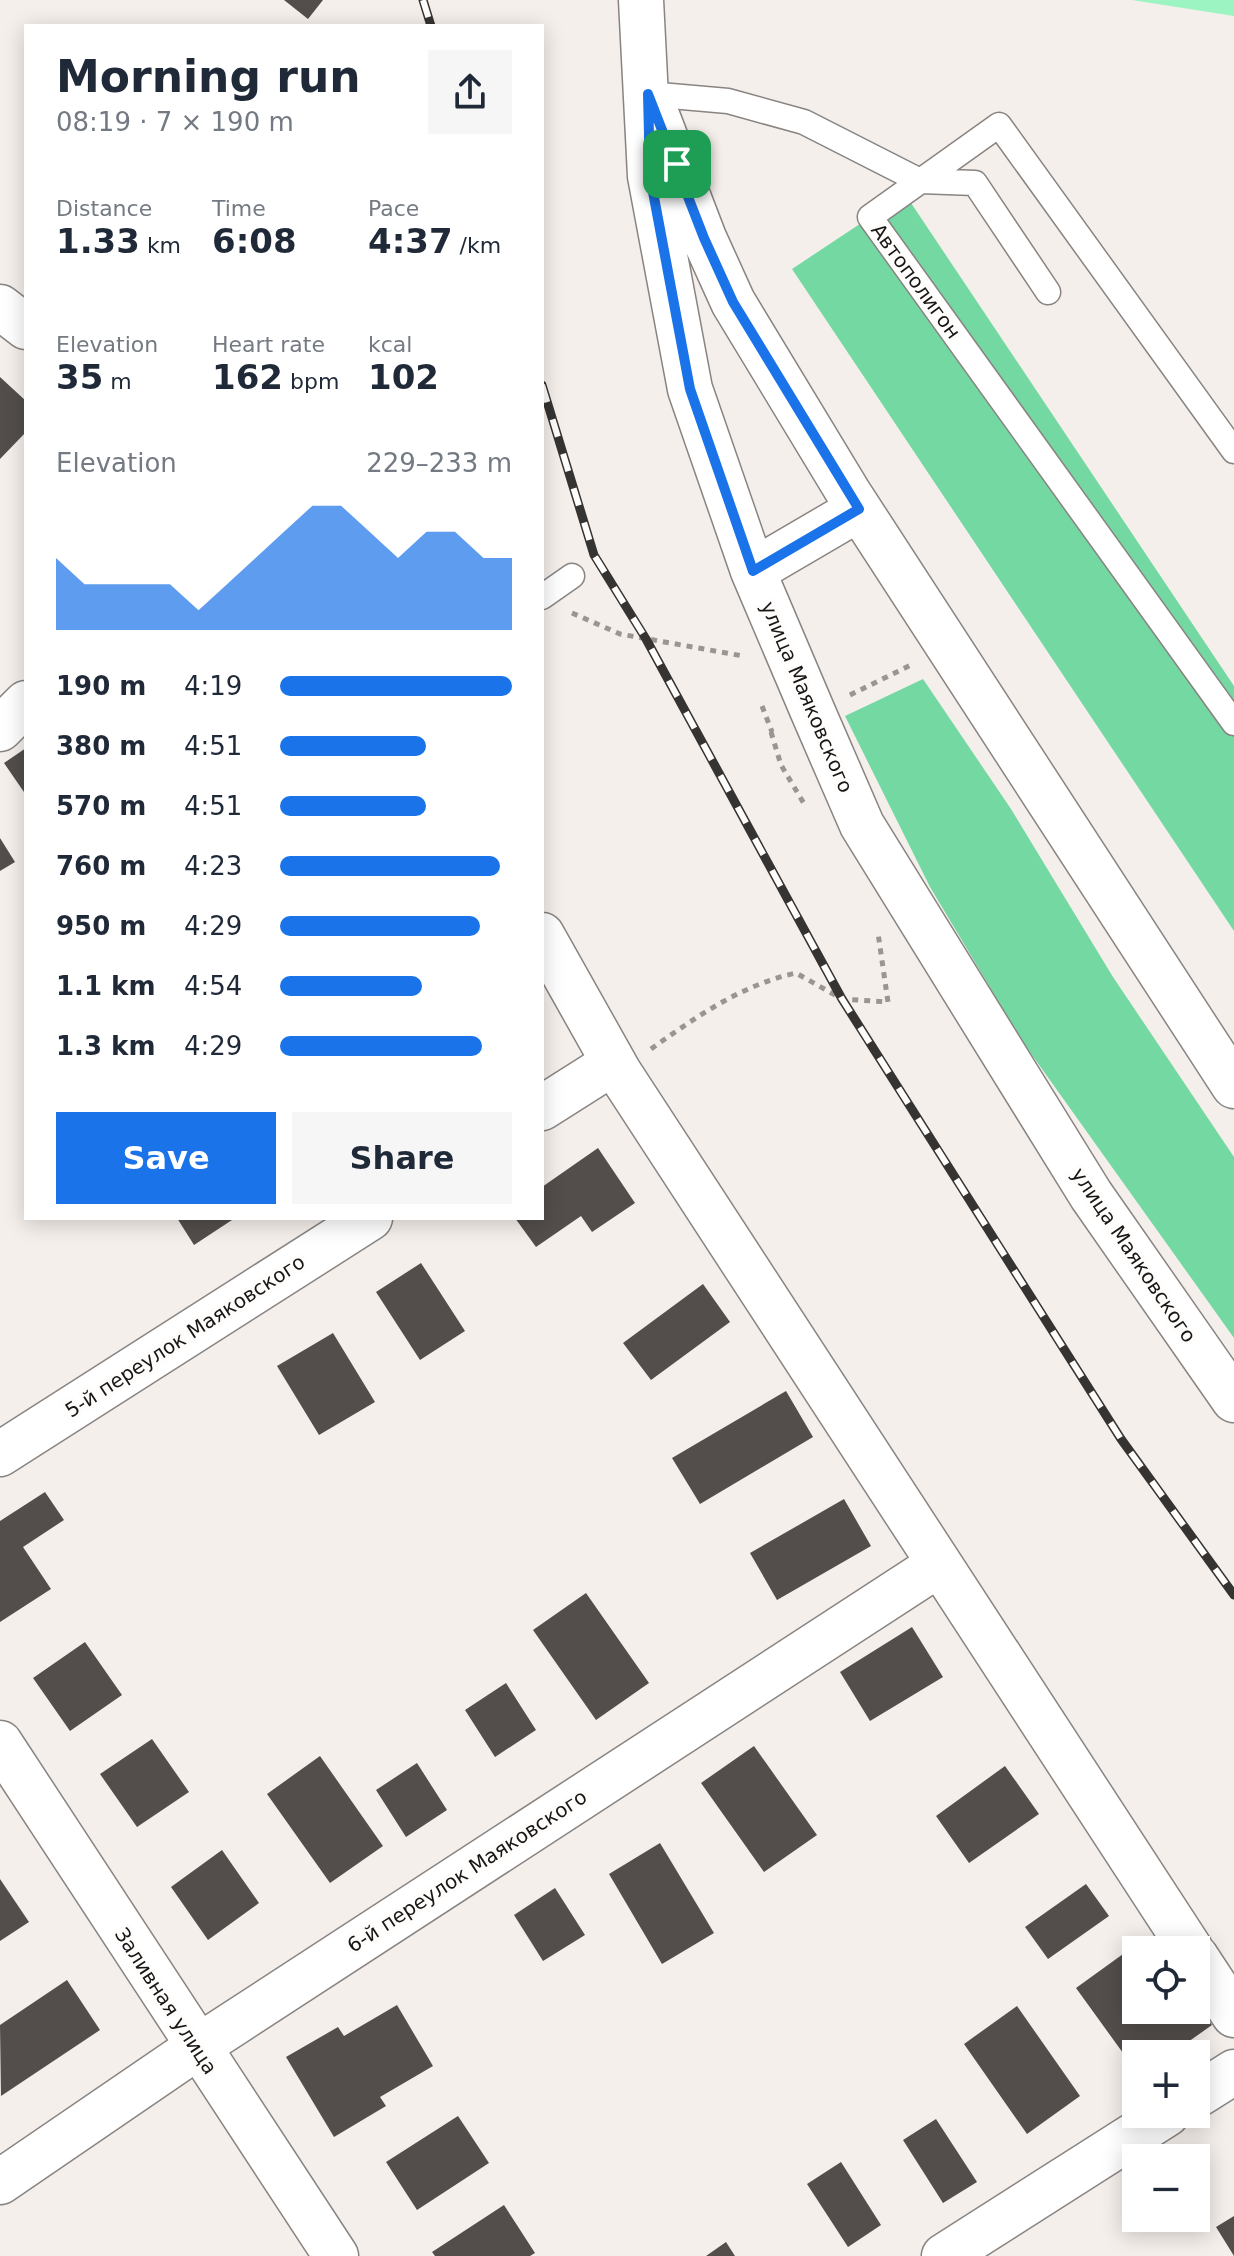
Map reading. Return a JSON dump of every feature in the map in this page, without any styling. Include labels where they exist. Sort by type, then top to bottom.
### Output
[{"type":"street","points":[[641,0],[648,94],[704,238],[733,302],[859,509],[1234,1086]]},
{"type":"street","name":"улица Маяковского","points":[[648,94],[650,176],[690,389],[753,571],[862,825],[1091,1195],[1234,1400]]},
{"type":"street","points":[[0,307],[24,325]]},
{"type":"street","points":[[753,571],[859,509]]},
{"type":"street","points":[[0,729],[24,705]]},
{"type":"street","points":[[544,939],[616,1067],[1182,1936]]},
{"type":"street","points":[[544,1107],[616,1067]]},
{"type":"street","name":"5-й переулок Маяковского","points":[[0,1454],[367,1220]]},
{"type":"street","name":"6-й переулок Маяковского","points":[[0,2182],[196,2048],[938,1565]]},
{"type":"street","name":"Заливная улица","points":[[0,1743],[196,2048],[336,2256]]},
{"type":"street","points":[[1210,1978],[1234,2015]]},
{"type":"street","points":[[1210,2087],[1234,2072]]},
{"type":"street","points":[[944,2256],[1145,2128]]},
{"type":"lane","points":[[648,94],[728,101],[804,122],[920,181],[975,183],[1048,292]]},
{"type":"lane","name":"Автополигон","points":[[1234,451],[999,125],[870,217],[1234,723]]},
{"type":"lane","points":[[544,596],[572,576]]},
{"type":"path","points":[[616,1067],[709,1008],[770,979],[796,973],[842,999],[888,1002]]},
{"type":"green space","points":[[1132,0],[1234,0],[1234,16]]},
{"type":"green space","points":[[905,194],[1234,686],[1234,931],[792,269]]},
{"type":"green space","points":[[923,679],[1011,809],[1113,977],[1234,1157],[1234,1338],[1022,1041],[930,887],[845,716]]},
{"type":"building","points":[[284,0],[323,0],[308,19]]},
{"type":"building","points":[[0,377],[24,399],[24,434],[0,459]]},
{"type":"building","points":[[24,749],[24,792],[4,763]]},
{"type":"building","points":[[0,838],[15,862],[0,871]]},
{"type":"building","points":[[598,1148],[635,1203],[592,1232],[581,1216],[536,1247],[516,1220],[544,1220],[544,1186]]},
{"type":"building","points":[[178,1220],[232,1220],[194,1245]]},
{"type":"building","points":[[421,1263],[465,1331],[420,1360],[376,1292]]},
{"type":"building","points":[[703,1284],[730,1322],[651,1380],[623,1343]]},
{"type":"building","points":[[333,1333],[375,1402],[319,1435],[277,1366]]},
{"type":"building","points":[[786,1391],[813,1437],[700,1504],[672,1458]]},
{"type":"building","points":[[45,1492],[64,1520],[23,1547],[51,1589],[0,1622],[0,1521]]},
{"type":"building","points":[[844,1499],[871,1546],[777,1600],[750,1553]]},
{"type":"building","points":[[586,1593],[649,1683],[596,1720],[533,1630]]},
{"type":"building","points":[[912,1627],[943,1677],[870,1721],[840,1672]]},
{"type":"building","points":[[85,1642],[122,1695],[70,1731],[33,1678]]},
{"type":"building","points":[[506,1683],[536,1730],[495,1757],[465,1710]]},
{"type":"building","points":[[152,1739],[189,1792],[137,1827],[100,1774]]},
{"type":"building","points":[[754,1746],[817,1835],[764,1872],[701,1783]]},
{"type":"building","points":[[320,1756],[383,1846],[330,1883],[267,1794]]},
{"type":"building","points":[[417,1763],[447,1810],[406,1837],[376,1790]]},
{"type":"building","points":[[1005,1766],[1039,1814],[969,1863],[936,1816]]},
{"type":"building","points":[[660,1843],[714,1933],[662,1964],[609,1874]]},
{"type":"building","points":[[222,1850],[259,1903],[208,1940],[171,1887]]},
{"type":"building","points":[[0,1879],[29,1922],[0,1941]]},
{"type":"building","points":[[1086,1884],[1109,1916],[1048,1959],[1025,1927]]},
{"type":"building","points":[[555,1888],[585,1935],[543,1961],[514,1915]]},
{"type":"building","points":[[1122,1955],[1122,2024],[1210,2022],[1212,2025],[1191,2040],[1122,2040],[1122,2052],[1076,1988]]},
{"type":"building","points":[[67,1980],[100,2030],[1,2096],[0,2025]]},
{"type":"building","points":[[397,2005],[433,2066],[380,2097],[386,2106],[334,2137],[286,2057],[338,2027],[344,2036]]},
{"type":"building","points":[[1017,2006],[1080,2096],[1027,2134],[964,2044]]},
{"type":"building","points":[[458,2116],[489,2163],[417,2210],[386,2162]]},
{"type":"building","points":[[936,2119],[977,2182],[943,2203],[903,2140]]},
{"type":"building","points":[[841,2162],[881,2225],[848,2247],[807,2184]]},
{"type":"building","points":[[504,2205],[535,2253],[530,2256],[435,2256],[432,2252]]},
{"type":"building","points":[[1234,2216],[1234,2256],[1216,2227]]},
{"type":"building","points":[[726,2242],[735,2256],[706,2256]]},
{"type":"railway","points":[[423,0],[430,24]]},
{"type":"railway","points":[[544,392],[594,555],[646,639],[842,999],[1121,1439],[1234,1595]]},
{"type":"route","points":[[648,94],[677,164],[704,238],[733,302],[859,509],[753,571],[690,389],[650,176],[648,94]]}]
